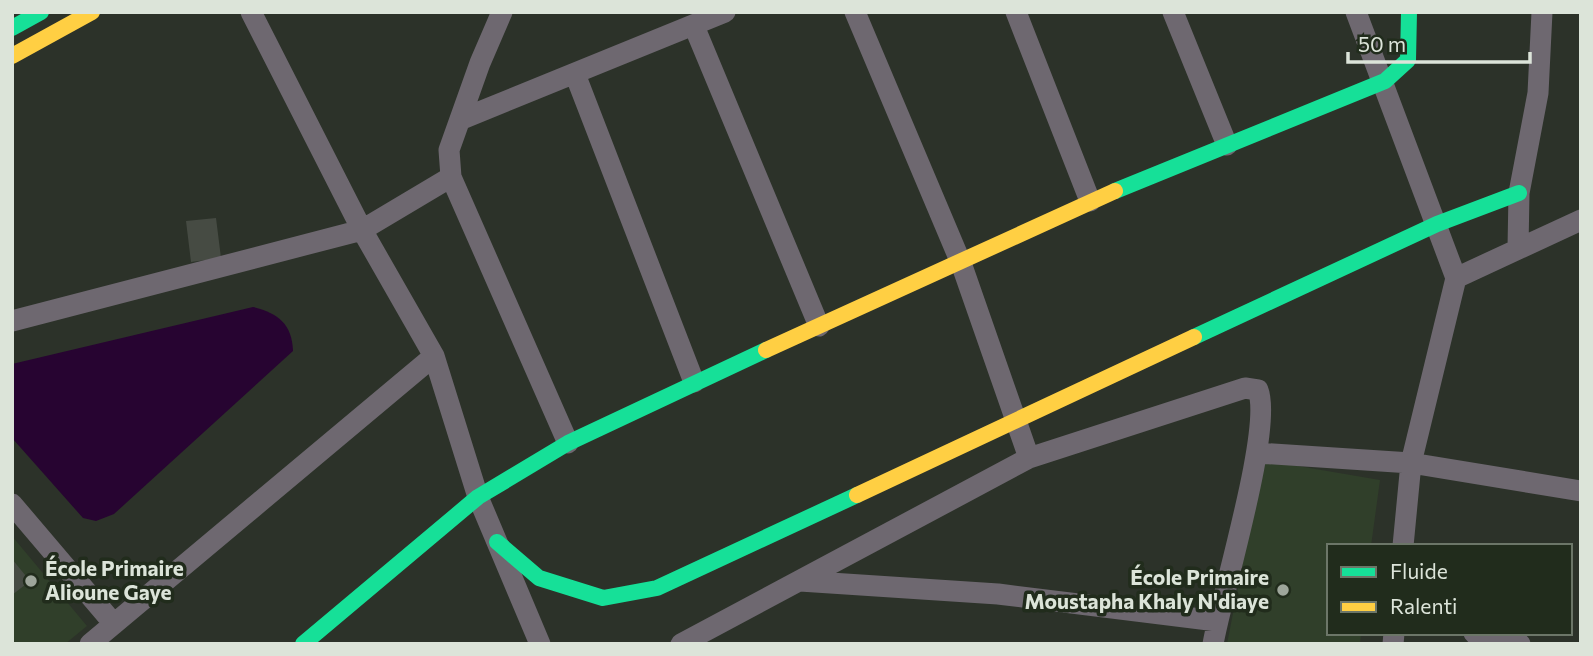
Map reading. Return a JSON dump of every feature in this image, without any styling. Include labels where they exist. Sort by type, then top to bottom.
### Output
[{"type":"main road","points":[[12,28],[41,12]]},
{"type":"main road","points":[[12,56],[92,12]]},
{"type":"main road","points":[[315,640],[478,497],[568,443],[694,382],[961,263],[1090,201],[1385,81],[1402,71],[1409,61],[1409,12]]},
{"type":"main road","points":[[497,542],[539,578],[603,598],[657,587],[1437,224],[1519,193]]},
{"type":"street","points":[[251,12],[362,230],[434,356],[478,497],[540,644]]},
{"type":"street","points":[[502,12],[480,63],[449,150],[451,177],[568,443]]},
{"type":"street","points":[[462,119],[725,12]]},
{"type":"street","points":[[855,12],[961,263],[1029,458]]},
{"type":"street","points":[[1016,12],[1090,201]]},
{"type":"street","points":[[1172,12],[1227,145]]},
{"type":"street","points":[[1356,12],[1385,81],[1456,278],[1410,463],[1403,544]]},
{"type":"street","points":[[1518,248],[1519,193],[1538,93],[1542,12]]},
{"type":"street","points":[[694,26],[819,326]]},
{"type":"street","points":[[575,74],[694,382]]},
{"type":"street","points":[[12,321],[362,230],[451,177]]},
{"type":"street","points":[[1456,278],[1581,220]]},
{"type":"street","points":[[90,644],[434,356]]},
{"type":"street","points":[[681,644],[1029,458],[1245,388],[1258,390],[1263,401],[1256,453],[1213,644]]},
{"type":"street","points":[[1256,453],[1410,463],[1581,491]]},
{"type":"street","points":[[12,504],[114,624]]},
{"type":"street","points":[[800,581],[998,594],[1217,621]]},
{"type":"street","points":[[723,644],[724,622]]},
{"type":"street","points":[[1482,635],[1520,644]]},
{"type":"shaded area","points":[[253,307],[282,321],[290,334],[293,351],[114,514],[96,521],[83,518],[12,438],[12,364]]},
{"type":"shaded area","name":"École Primaire Moustapha Khaly N'diaye","points":[[1263,460],[1380,480],[1371,544],[1327,544],[1327,635],[1361,635],[1360,644],[1227,644]]},
{"type":"shaded area","name":"École Primaire Alioune Gaye","points":[[12,536],[87,626],[65,644],[12,644]]},
{"type":"building","points":[[216,218],[221,258],[191,262],[186,221]]},
{"type":"building","points":[[12,559],[30,581],[12,595]]},
{"type":"traffic: fast","points":[[12,28],[41,12]]},
{"type":"traffic: fast","points":[[1115,191],[1385,81],[1408,60],[1409,12]]},
{"type":"traffic: fast","points":[[1194,337],[1437,224],[1519,193]]},
{"type":"traffic: fast","points":[[303,644],[478,497],[568,443],[766,350]]},
{"type":"traffic: fast","points":[[497,542],[539,578],[603,598],[657,588],[857,495]]},
{"type":"traffic: slow","points":[[12,56],[92,12]]},
{"type":"traffic: slow","points":[[766,350],[1115,191]]},
{"type":"traffic: slow","points":[[857,495],[1194,337]]},
{"type":"place","name":"École Primaire Alioune Gaye","points":[[31,581]]},
{"type":"place","name":"École Primaire Moustapha Khaly N'diaye","points":[[1283,590]]}]
